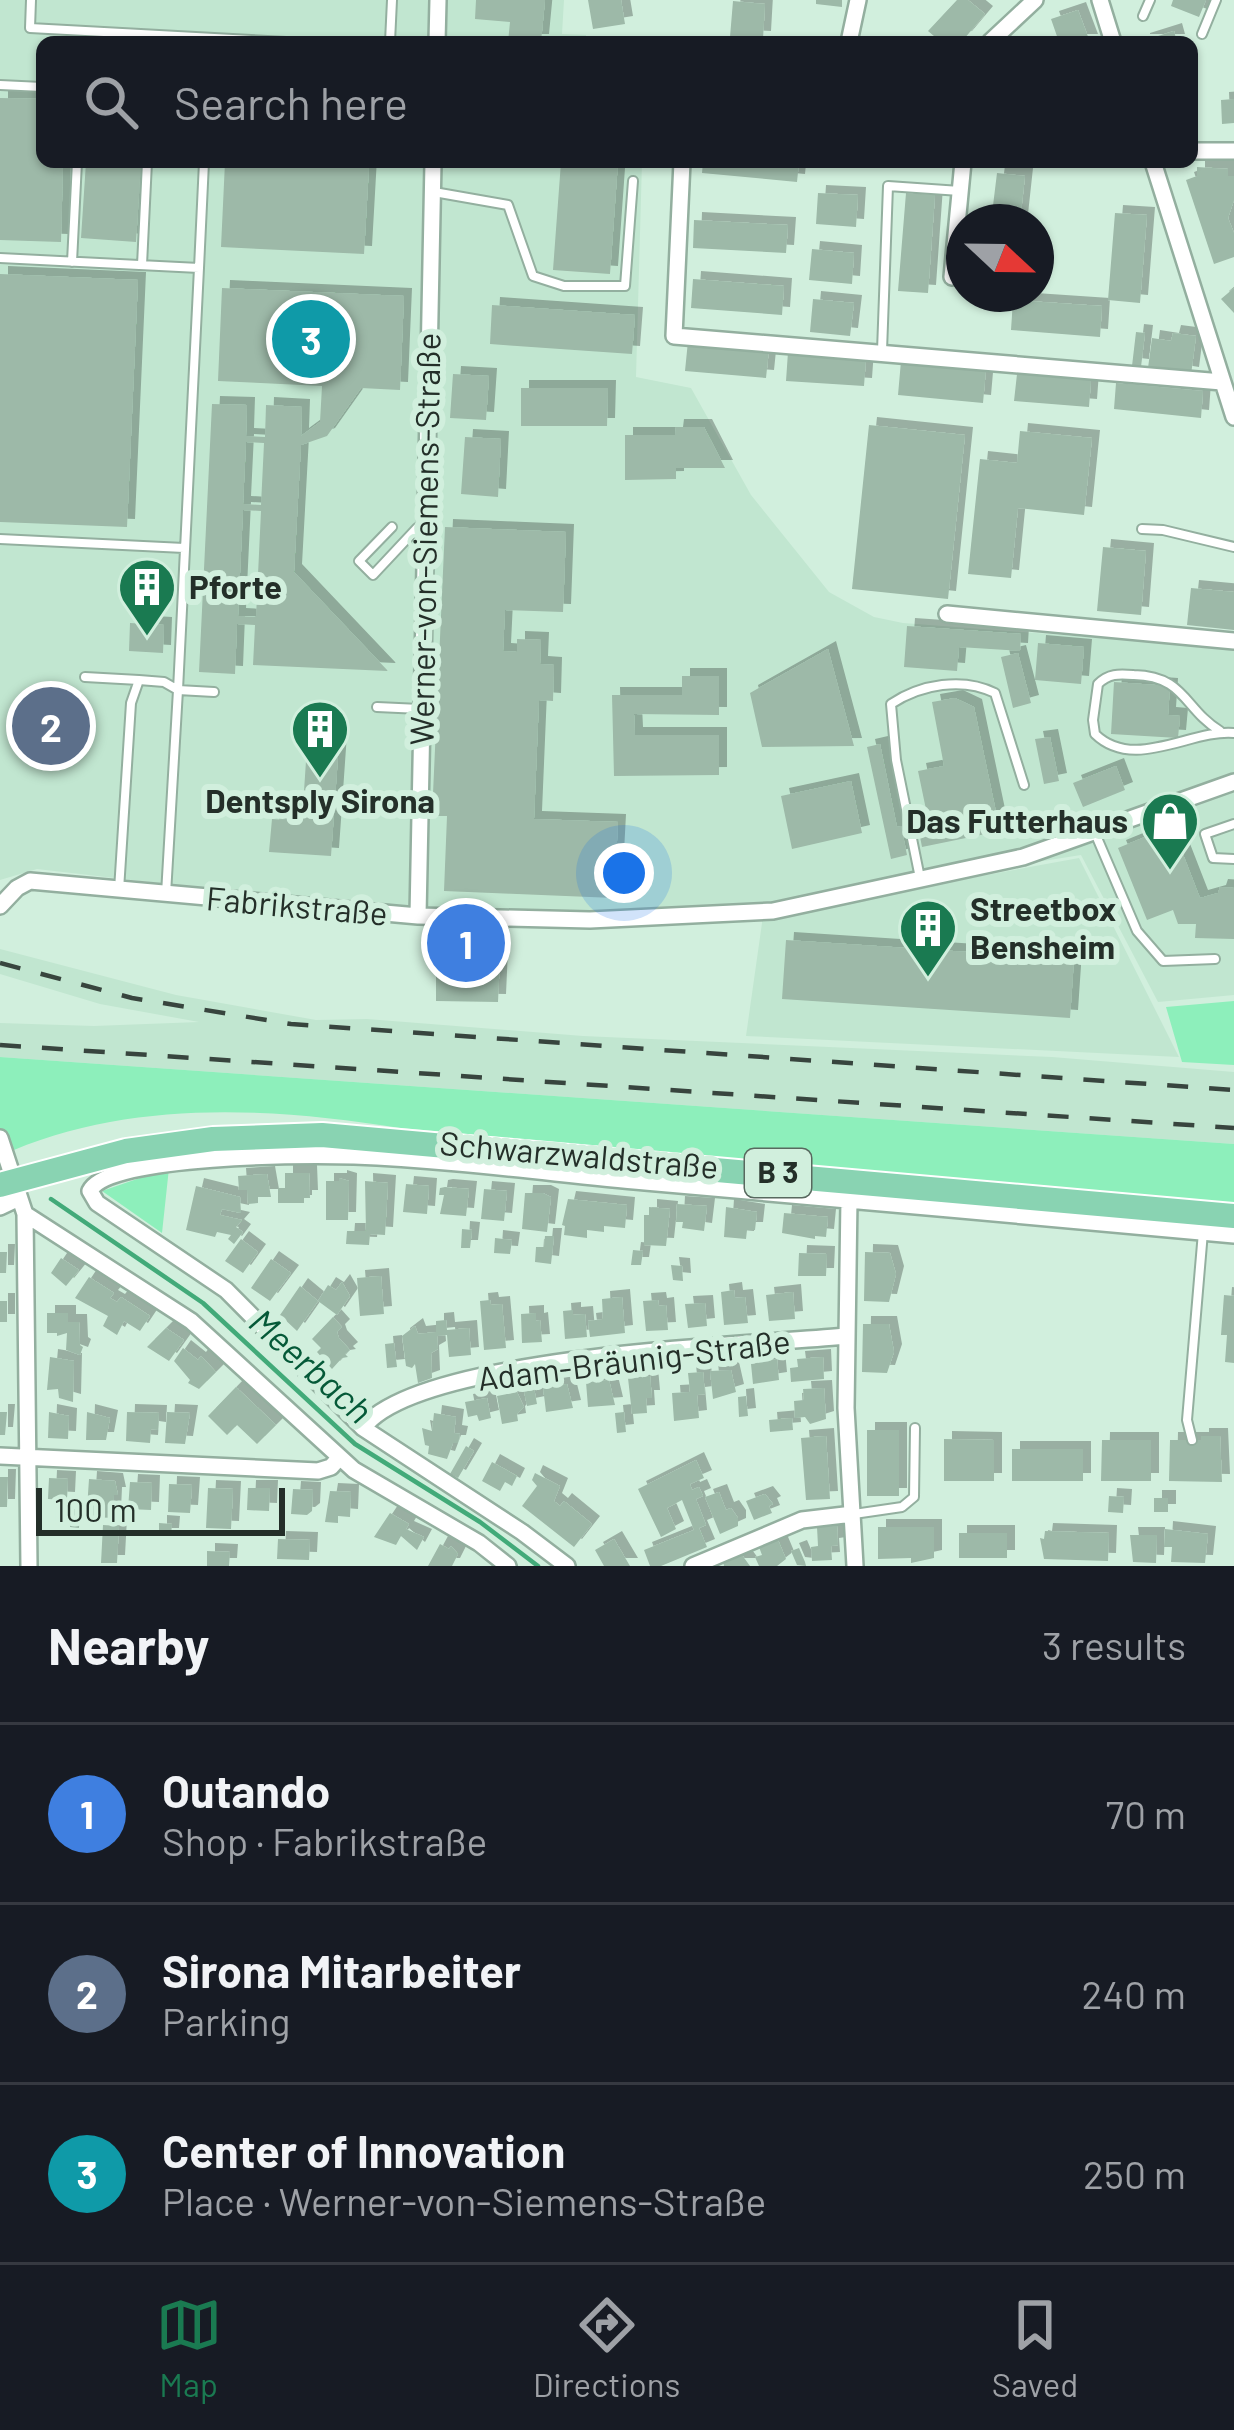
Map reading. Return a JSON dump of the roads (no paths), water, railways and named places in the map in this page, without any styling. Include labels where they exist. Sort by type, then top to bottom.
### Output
[{"type":"main road","name":"Schwarzwaldstraße","points":[[14,1194],[126,1151],[212,1139],[322,1135],[1204,1222],[1234,1216]]},
{"type":"street","points":[[437,36],[438,0]]},
{"type":"street","points":[[850,36],[858,0]]},
{"type":"street","points":[[996,36],[1035,0]]},
{"type":"street","points":[[1100,0],[1111,36]]},
{"type":"street","points":[[1198,151],[1234,151]]},
{"type":"street","name":"Werner-von-Siemens-Straße","points":[[418,916],[434,168]]},
{"type":"street","points":[[682,168],[674,337],[1222,382]]},
{"type":"street","points":[[960,204],[963,168]]},
{"type":"street","points":[[1155,168],[1234,417]]},
{"type":"street","points":[[947,614],[1234,641]]},
{"type":"street","name":"Fabrikstraße","points":[[0,906],[8,885],[50,881],[166,896],[418,916],[590,920],[772,911],[1023,857],[1234,782]]},
{"type":"street","points":[[0,1138],[14,1194],[29,1566]]},
{"type":"street","name":"Schwarzwaldstraße","points":[[363,1428],[226,1290],[97,1203],[90,1191],[101,1178],[146,1167],[232,1158],[358,1156],[849,1199],[1204,1222],[1234,1234]]},
{"type":"street","points":[[14,1194],[191,1321],[339,1458],[479,1543],[508,1566]]},
{"type":"street","name":"Schwarzwaldstraße","points":[[0,1207],[14,1194]]},
{"type":"street","points":[[849,1199],[846,1408],[855,1566]]},
{"type":"street","name":"Adam-Bräunig-Straße","points":[[363,1428],[379,1409],[444,1383],[550,1363],[847,1336]]},
{"type":"street","points":[[363,1428],[567,1566]]},
{"type":"street","points":[[0,1456],[318,1471],[339,1458]]},
{"type":"street","points":[[693,1566],[802,1520],[853,1514]]},
{"type":"lane","points":[[31,0],[30,28],[176,36]]},
{"type":"lane","points":[[390,36],[392,0]]},
{"type":"lane","points":[[1143,16],[1150,0]]},
{"type":"lane","points":[[1202,34],[1216,0]]},
{"type":"lane","points":[[0,85],[36,87]]},
{"type":"lane","points":[[72,262],[77,168]]},
{"type":"lane","points":[[142,265],[147,168]]},
{"type":"lane","points":[[166,896],[204,168]]},
{"type":"lane","points":[[433,192],[508,205],[533,276],[564,286],[625,286],[633,181]]},
{"type":"lane","points":[[882,352],[888,187],[961,191]]},
{"type":"lane","points":[[0,258],[199,268]]},
{"type":"lane","points":[[392,527],[359,561],[373,575],[417,528]]},
{"type":"lane","points":[[1142,529],[1172,531],[1234,547]]},
{"type":"lane","points":[[0,539],[185,548]]},
{"type":"lane","points":[[1220,731],[1164,748],[1108,744],[1095,734],[1098,683],[1115,674],[1159,677],[1178,688],[1206,723],[1234,733]]},
{"type":"lane","points":[[85,677],[164,682],[178,690],[214,692]]},
{"type":"lane","points":[[118,890],[131,703],[139,680]]},
{"type":"lane","points":[[920,879],[896,760],[891,704],[907,693],[971,681],[994,693],[1024,785]]},
{"type":"lane","points":[[377,707],[422,709]]},
{"type":"lane","points":[[1234,824],[1205,834],[1213,858],[1234,859]]},
{"type":"lane","points":[[1095,833],[1137,931],[1163,961],[1215,959]]},
{"type":"lane","points":[[1192,1440],[1186,1420],[1204,1222]]},
{"type":"lane","points":[[853,1514],[902,1507],[914,1497],[915,1428]]},
{"type":"waterway","name":"Meerbach","points":[[51,1199],[203,1303],[355,1444],[480,1522],[538,1566]]},
{"type":"railway","points":[[0,963],[132,998],[291,1024],[1234,1090]]},
{"type":"railway","points":[[0,1045],[1234,1128]]},
{"type":"place","name":"Center of Innovation","points":[[311,339]]},
{"type":"place","name":"Pforte","points":[[147,638]]},
{"type":"place","name":"Sirona Mitarbeiter","points":[[51,726]]},
{"type":"place","name":"Dentsply Sirona","points":[[320,780]]},
{"type":"place","name":"Das Futterhaus","points":[[1170,872]]},
{"type":"place","name":"Outando","points":[[466,943]]},
{"type":"place","name":"Streetbox Bensheim","points":[[928,979]]}]
